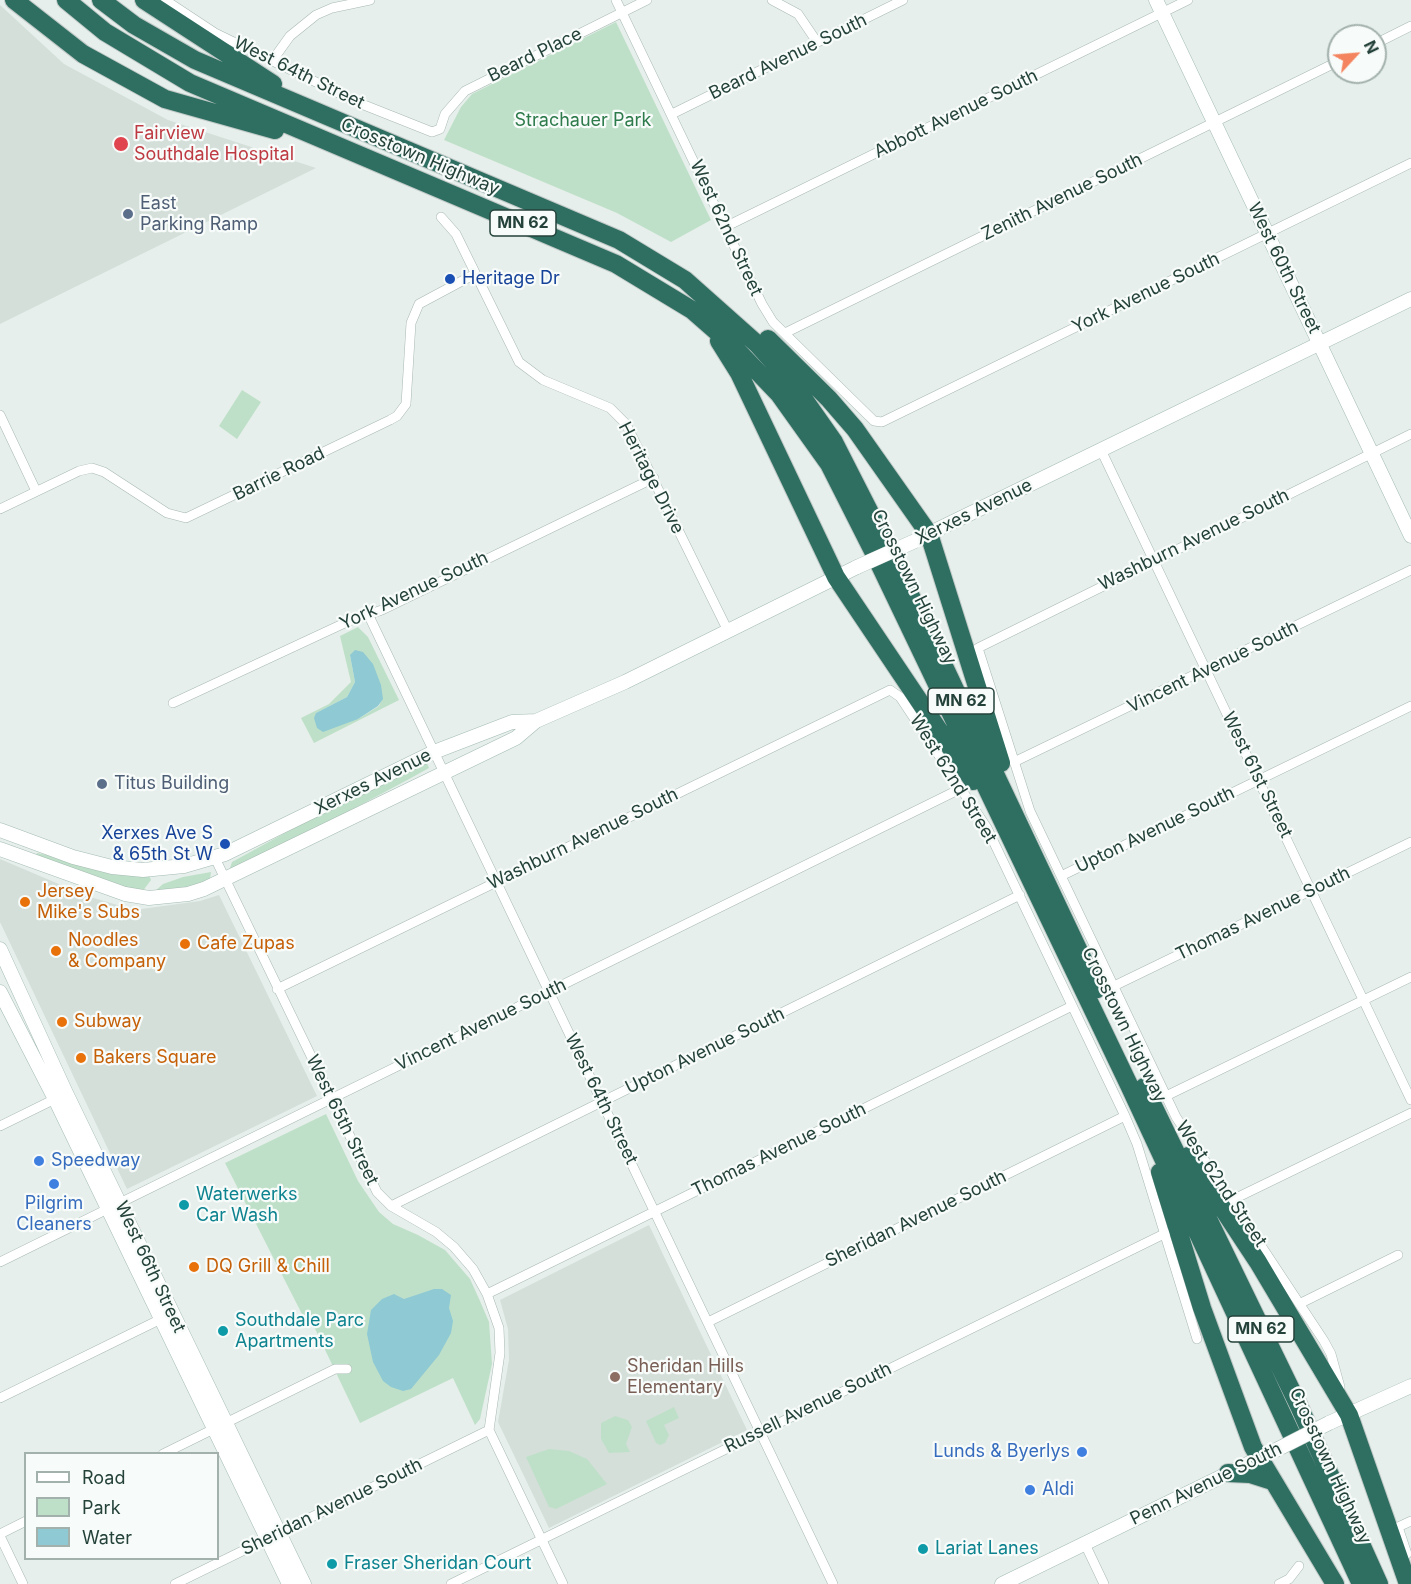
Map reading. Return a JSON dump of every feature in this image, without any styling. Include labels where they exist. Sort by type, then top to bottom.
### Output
[{"type":"highway","points":[[14,0],[82,54],[165,99],[292,135],[326,141]]},
{"type":"highway","name":"Crosstown Highway","points":[[66,0],[105,32],[158,66],[211,93],[616,264],[658,287],[708,324],[759,371],[779,394],[829,464],[1026,855],[1134,1081],[1361,1584]]},
{"type":"highway","name":"Crosstown Highway","points":[[101,0],[134,25],[195,60],[619,240],[685,280],[731,319],[775,362],[816,413],[834,442],[889,550],[1026,855]]},
{"type":"highway","points":[[144,0],[307,108]]},
{"type":"highway","points":[[685,280],[742,317],[796,364],[830,399],[922,537],[995,744],[1026,855]]},
{"type":"highway","points":[[708,324],[739,373],[836,578],[1026,855]]},
{"type":"highway","points":[[1134,1081],[1258,1262],[1349,1415],[1408,1584]]},
{"type":"highway","points":[[1134,1081],[1202,1308],[1253,1447],[1335,1584]]},
{"type":"highway","name":"Crosstown Highway","points":[[1134,1081],[1299,1406],[1379,1584]]},
{"type":"highway","points":[[1228,1473],[1250,1474],[1272,1481]]},
{"type":"street","name":"West 64th Street","points":[[165,0],[215,33],[272,61],[420,129],[432,132],[440,129]]},
{"type":"street","points":[[272,61],[290,36],[316,15],[332,8],[370,0]]},
{"type":"street","name":"West 62nd Street","points":[[616,0],[762,304],[773,322],[868,416],[882,422]]},
{"type":"street","name":"Beard Place","points":[[440,129],[445,114],[465,91],[647,0]]},
{"type":"street","points":[[772,0],[798,14],[817,42]]},
{"type":"street","name":"Beard Avenue South","points":[[672,114],[903,0]]},
{"type":"street","name":"Abbott Avenue South","points":[[725,227],[1159,6],[1188,0]]},
{"type":"street","name":"West 60th Street","points":[[1159,6],[1411,536]]},
{"type":"street","points":[[1387,38],[1411,26]]},
{"type":"street","name":"Zenith Avenue South","points":[[785,333],[1327,67]]},
{"type":"street","name":"York Avenue South","points":[[882,422],[1411,163]]},
{"type":"street","name":"Heritage Drive","points":[[441,217],[456,234],[519,362],[543,380],[600,403],[619,415],[633,434],[728,631]]},
{"type":"street","name":"Barrie Road","points":[[0,509],[79,471],[96,469],[167,513],[186,518],[390,420],[406,404],[411,323],[419,304],[476,274]]},
{"type":"street","name":"Xerxes Avenue","points":[[226,879],[516,738],[536,721],[625,682],[1411,299]]},
{"type":"street","points":[[0,416],[36,491]]},
{"type":"street","name":"Washburn Avenue South","points":[[978,648],[1411,434]]},
{"type":"street","name":"West 61st Street","points":[[1101,450],[1411,1100]]},
{"type":"street","name":"York Avenue South","points":[[173,703],[368,614],[654,478]]},
{"type":"street","name":"Vincent Avenue South","points":[[1014,762],[1411,570]]},
{"type":"street","name":"West 64th Street","points":[[368,614],[834,1584]]},
{"type":"street","name":"West 62nd Street","points":[[978,648],[1030,811],[1176,1117],[1302,1303],[1331,1354],[1349,1415]]},
{"type":"street","name":"West 62nd Street","points":[[890,690],[900,697],[987,828],[1125,1116],[1137,1144],[1166,1233],[1197,1340]]},
{"type":"street","name":"Washburn Avenue South","points":[[278,988],[890,690]]},
{"type":"street","name":"Upton Avenue South","points":[[1061,876],[1411,706]]},
{"type":"street","name":"Xerxes Avenue","points":[[215,858],[434,752],[512,722],[536,721]]},
{"type":"street","name":"Vincent Avenue South","points":[[0,1262],[962,788]]},
{"type":"street","points":[[0,830],[73,857],[112,867],[143,870],[184,867],[215,858]]},
{"type":"street","name":"Thomas Avenue South","points":[[1114,986],[1411,842]]},
{"type":"street","points":[[9,853],[125,894],[149,898],[188,894],[226,879]]},
{"type":"street","name":"West 65th Street","points":[[215,858],[367,1175],[390,1206],[436,1232],[454,1247],[473,1269],[487,1294],[499,1328],[500,1353],[489,1430]]},
{"type":"street","name":"Upton Avenue South","points":[[390,1206],[1020,895]]},
{"type":"street","name":"West 66th Street","points":[[0,949],[45,1047],[61,1096]]},
{"type":"street","points":[[1166,1096],[1411,977]]},
{"type":"street","points":[[0,991],[10,993],[32,1033],[45,1047]]},
{"type":"street","name":"West 66th Street","points":[[0,991],[61,1096],[273,1536],[304,1584]]},
{"type":"street","name":"Thomas Avenue South","points":[[487,1294],[1071,1006]]},
{"type":"street","points":[[0,1126],[61,1096]]},
{"type":"street","points":[[1232,1200],[1411,1113]]},
{"type":"street","name":"Sheridan Avenue South","points":[[708,1322],[1125,1116]]},
{"type":"street","name":"Russell Avenue South","points":[[452,1584],[1166,1233]]},
{"type":"street","points":[[1302,1303],[1398,1255]]},
{"type":"street","points":[[0,1398],[167,1316]]},
{"type":"street","points":[[167,1452],[335,1369],[347,1369]]},
{"type":"street","name":"Penn Avenue South","points":[[1002,1584],[1329,1423],[1411,1386]]},
{"type":"street","points":[[489,1430],[563,1584]]},
{"type":"street","name":"Sheridan Avenue South","points":[[175,1584],[489,1430]]},
{"type":"street","points":[[1411,1521],[1398,1527],[1411,1567]]},
{"type":"street","points":[[23,1584],[0,1535],[24,1522]]},
{"type":"street","name":"West 66th Street","points":[[273,1536],[289,1584]]},
{"type":"street","points":[[1084,1544],[1104,1584]]},
{"type":"street","points":[[1279,1584],[1289,1579],[1299,1566]]},
{"type":"shaded area","name":"Fairview Southdale Hospital","points":[[0,5],[64,64],[168,120],[316,168],[0,324]]},
{"type":"shaded area","points":[[0,859],[87,896],[134,910],[200,901],[219,895],[317,1096],[127,1189],[0,922]]},
{"type":"shaded area","name":"Sheridan Hills Elementary","points":[[649,1225],[747,1430],[549,1528],[498,1422],[509,1360],[508,1329],[500,1300]]},
{"type":"green space","name":"Strachauer Park","points":[[616,22],[711,220],[671,242],[617,213],[444,140],[461,107],[472,94]]},
{"type":"green space","points":[[242,390],[261,402],[237,439],[219,426]]},
{"type":"green space","points":[[358,627],[368,637],[399,700],[314,743],[301,718],[329,704],[351,682],[340,636]],"holes":[[[350,655],[382,699],[379,706],[358,719],[316,713],[347,697],[355,682]]]},
{"type":"green space","points":[[427,763],[429,768],[295,840],[230,868],[232,862],[349,798]]},
{"type":"green space","points":[[37,853],[149,875],[151,880],[142,892],[127,890],[35,858]]},
{"type":"green space","points":[[211,872],[210,879],[200,885],[153,893],[163,884],[183,877]]},
{"type":"green space","points":[[326,1114],[358,1181],[379,1212],[393,1224],[445,1250],[470,1279],[489,1322],[492,1364],[480,1419],[475,1425],[453,1378],[360,1423],[308,1314],[303,1316],[225,1163]]},
{"type":"green space","points":[[674,1407],[679,1418],[664,1425],[669,1435],[665,1443],[660,1445],[656,1443],[646,1421]]},
{"type":"green space","points":[[615,1416],[628,1420],[632,1427],[626,1444],[630,1452],[609,1453],[601,1439],[601,1423]]},
{"type":"green space","points":[[549,1449],[569,1451],[587,1459],[607,1484],[556,1509],[549,1507],[526,1457]]},
{"type":"water","points":[[355,650],[363,652],[373,664],[381,685],[383,699],[378,706],[358,719],[323,732],[317,728],[314,718],[316,713],[347,697],[355,682],[350,655]]},
{"type":"water","points":[[434,1289],[442,1289],[451,1295],[449,1308],[453,1321],[451,1333],[439,1355],[411,1389],[403,1391],[391,1387],[383,1381],[373,1362],[367,1334],[371,1310],[382,1299],[394,1294],[404,1299]]},
{"type":"place","name":"Fairview Southdale Hospital","points":[[121,144]]},
{"type":"place","name":"East Parking Ramp","points":[[128,214]]},
{"type":"place","name":"Heritage Dr","points":[[450,279]]},
{"type":"place","name":"Titus Building","points":[[102,784]]},
{"type":"place","name":"Xerxes Ave S & 65th St W","points":[[225,844]]},
{"type":"place","name":"Jersey Mike's Subs","points":[[25,902]]},
{"type":"place","name":"Cafe Zupas","points":[[185,944]]},
{"type":"place","name":"Noodles & Company","points":[[56,951]]},
{"type":"place","name":"Subway","points":[[62,1022]]},
{"type":"place","name":"Bakers Square","points":[[81,1058]]},
{"type":"place","name":"Speedway","points":[[39,1161]]},
{"type":"place","name":"Pilgrim Cleaners","points":[[54,1184]]},
{"type":"place","name":"Waterwerks Car Wash","points":[[184,1205]]},
{"type":"place","name":"DQ Grill & Chill","points":[[194,1267]]},
{"type":"place","name":"Southdale Parc Apartments","points":[[223,1331]]},
{"type":"place","name":"Sheridan Hills Elementary","points":[[615,1377]]},
{"type":"place","name":"Lunds & Byerlys","points":[[1082,1452]]},
{"type":"place","name":"Aldi","points":[[1030,1490]]},
{"type":"place","name":"Lariat Lanes","points":[[923,1549]]},
{"type":"place","name":"Fraser Sheridan Court","points":[[332,1564]]}]
